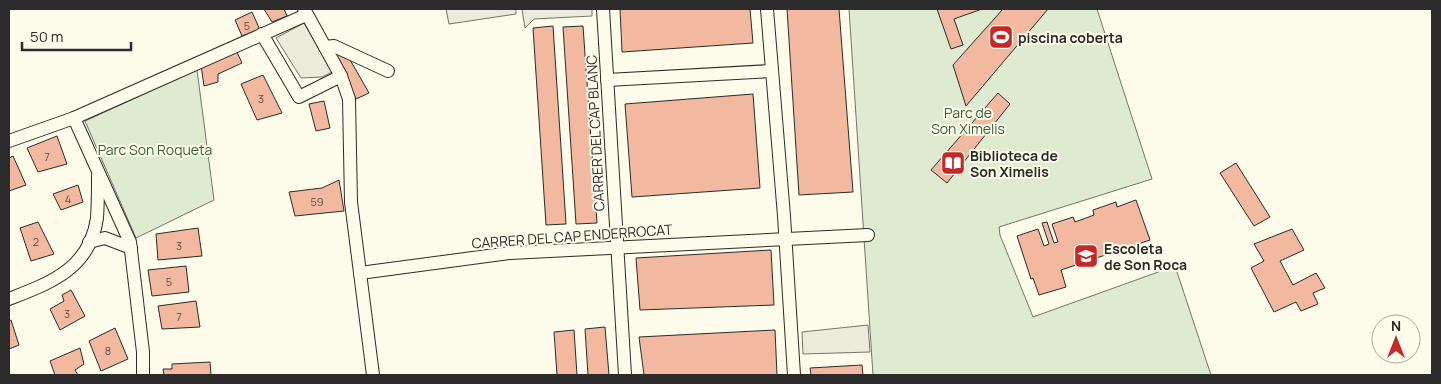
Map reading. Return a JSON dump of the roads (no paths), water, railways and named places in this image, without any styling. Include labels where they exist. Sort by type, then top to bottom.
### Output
[{"type":"street","name":"CARRER DEL CAP BLANC","points":[[602,9],[625,375]]},
{"type":"street","points":[[767,9],[786,238],[794,375]]},
{"type":"street","points":[[9,141],[74,118],[262,34],[305,12],[342,76],[348,99],[351,202],[373,375]]},
{"type":"street","points":[[262,34],[299,97],[342,76]]},
{"type":"street","points":[[324,47],[334,46],[388,71]]},
{"type":"street","points":[[607,80],[771,71]]},
{"type":"street","points":[[74,118],[98,174],[122,222],[131,248],[143,352],[143,375]]},
{"type":"street","points":[[9,300],[48,284],[68,271],[81,257],[89,242],[96,219],[98,174]]},
{"type":"street","points":[[96,219],[111,216],[122,222]]},
{"type":"street","points":[[786,238],[868,234]]},
{"type":"street","points":[[89,242],[105,238],[131,248]]},
{"type":"street","name":"CARRER DEL CAP ENDERROCAT","points":[[360,272],[510,253],[786,238]]},
{"type":"place","name":"piscina coberta","points":[[1001,37]]},
{"type":"place","name":"Biblioteca de Son Ximelis","points":[[953,163]]},
{"type":"place","name":"Escoleta de Son Roca","points":[[1086,256]]},
{"type":"park label","name":"Parc de Son Ximelis","points":[[968,120]]},
{"type":"park label","name":"Parc Son Roqueta","points":[[155,149]]}]
